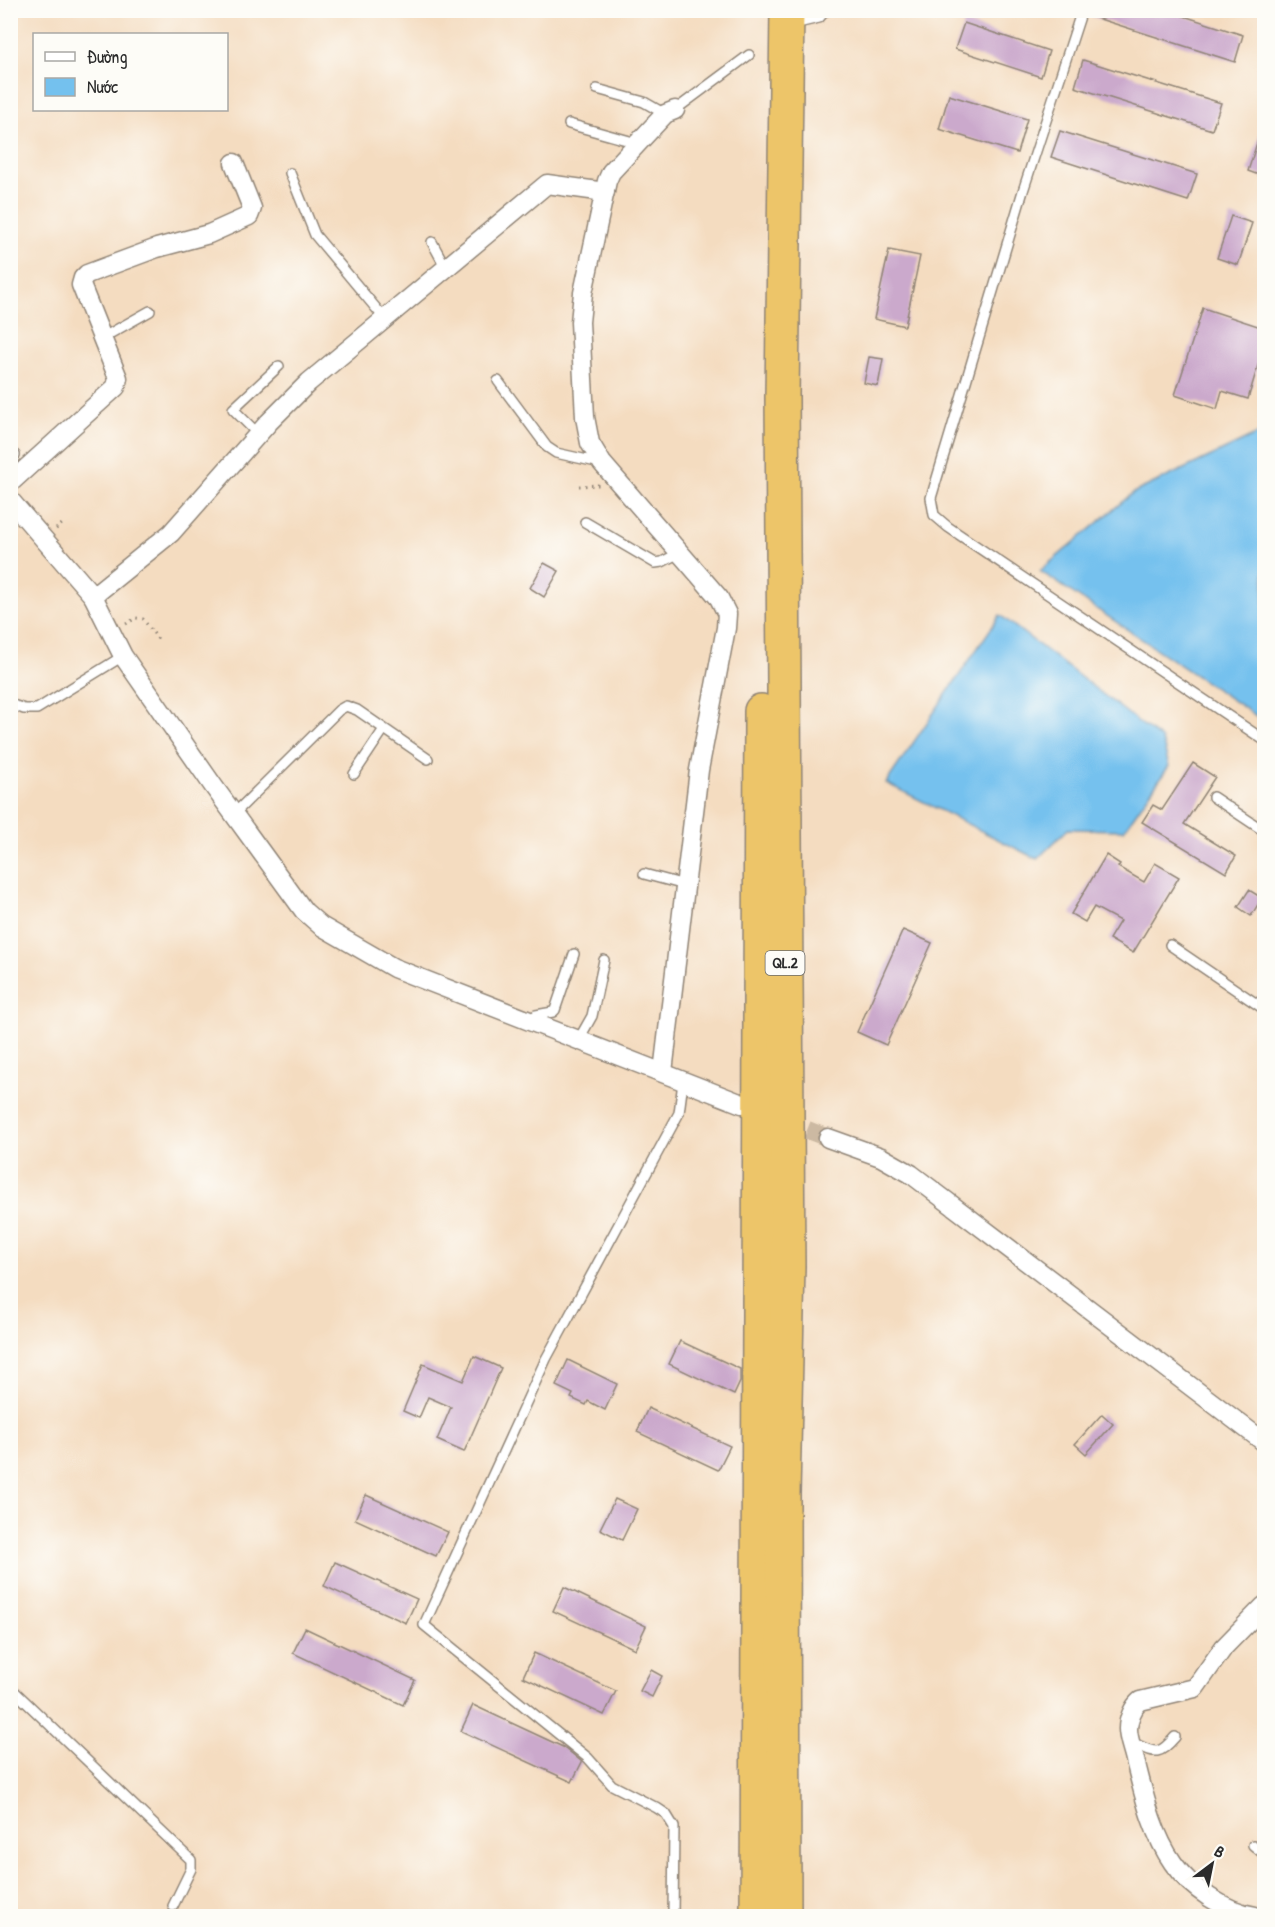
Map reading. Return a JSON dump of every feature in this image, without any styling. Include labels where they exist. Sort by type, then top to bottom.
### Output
[{"type":"highway","name":"QL.2","points":[[757,1917],[765,10]]},
{"type":"highway","name":"QL.2","points":[[784,1917],[783,1494],[788,1266],[782,397],[795,16]]},
{"type":"street","points":[[663,1072],[699,770],[727,614],[719,598],[602,463],[590,443],[585,417],[580,322],[583,293],[610,172],[670,112]]},
{"type":"street","points":[[10,483],[116,387],[118,378],[81,285],[82,278],[87,274],[157,248],[208,234],[249,216],[252,208],[234,163]]},
{"type":"street","points":[[93,596],[171,533],[258,434],[309,382],[547,184],[605,192]]},
{"type":"street","points":[[10,500],[93,596],[123,656],[304,911],[321,926],[394,968],[742,1104]]},
{"type":"street","points":[[828,1138],[881,1157],[911,1174],[1264,1442]]},
{"type":"street","points":[[1255,1917],[1226,1908],[1193,1884],[1174,1865],[1147,1809],[1128,1724],[1137,1704],[1145,1699],[1196,1688],[1224,1647],[1264,1606]]},
{"type":"lane","points":[[795,16],[816,20],[826,10]]},
{"type":"lane","points":[[1082,10],[1023,191],[931,498],[934,515],[958,534],[1264,740]]},
{"type":"lane","points":[[597,89],[670,112],[749,55]]},
{"type":"lane","points":[[569,124],[637,143]]},
{"type":"lane","points":[[290,172],[315,235],[385,319]]},
{"type":"lane","points":[[432,242],[446,268]]},
{"type":"lane","points":[[102,338],[150,311]]},
{"type":"lane","points":[[258,434],[233,409],[279,366]]},
{"type":"lane","points":[[498,381],[547,447],[556,453],[602,463]]},
{"type":"lane","points":[[585,522],[656,563],[679,553]]},
{"type":"lane","points":[[10,704],[24,709],[37,709],[123,656]]},
{"type":"lane","points":[[234,814],[339,710],[346,706],[357,710],[428,759]]},
{"type":"lane","points":[[354,774],[384,729]]},
{"type":"lane","points":[[1213,796],[1264,831]]},
{"type":"lane","points":[[644,874],[685,885]]},
{"type":"lane","points":[[1170,945],[1264,1009]]},
{"type":"lane","points":[[530,1020],[536,1015],[555,1010],[573,954]]},
{"type":"lane","points":[[579,1040],[591,1016],[604,960]]},
{"type":"lane","points":[[673,1917],[674,1827],[666,1814],[612,1785],[588,1758],[424,1625],[546,1359],[679,1113],[683,1082]]},
{"type":"lane","points":[[10,1687],[191,1860],[190,1869],[173,1906]]},
{"type":"lane","points":[[1131,1742],[1158,1752],[1164,1750],[1175,1737]]},
{"type":"lane","points":[[1253,1845],[1264,1854]]},
{"type":"path","points":[[111,632],[140,617],[160,642]]},
{"type":"water","points":[[1264,431],[1264,721],[1040,571],[1133,493]]},
{"type":"water","points":[[1000,615],[1162,740],[1169,766],[1124,830],[1068,829],[1037,859],[886,783]]},
{"type":"building","points":[[1089,10],[1165,10],[1243,35],[1235,62],[1087,15]]},
{"type":"building","points":[[964,23],[1049,51],[1041,77],[955,49]]},
{"type":"building","points":[[1083,60],[1221,103],[1212,130],[1075,87]]},
{"type":"building","points":[[949,95],[1027,119],[1017,153],[939,129]]},
{"type":"building","points":[[1262,127],[1264,128],[1264,177],[1248,171]]},
{"type":"building","points":[[1060,131],[1197,174],[1188,201],[1051,157]]},
{"type":"building","points":[[1231,216],[1252,223],[1238,265],[1217,258]]},
{"type":"building","points":[[889,250],[920,256],[905,326],[874,319]]},
{"type":"building","points":[[1203,308],[1264,328],[1264,345],[1248,399],[1222,391],[1217,409],[1175,395]]},
{"type":"building","points":[[869,357],[883,359],[878,386],[864,383]]},
{"type":"building","points":[[544,563],[559,571],[544,597],[530,588]]},
{"type":"building","points":[[1193,763],[1215,777],[1184,824],[1236,856],[1226,873],[1142,822],[1153,805],[1162,810]]},
{"type":"building","points":[[1106,855],[1120,864],[1118,867],[1144,882],[1155,863],[1179,877],[1133,953],[1109,939],[1120,921],[1094,907],[1085,922],[1071,914]]},
{"type":"building","points":[[1249,890],[1262,898],[1251,916],[1238,907]]},
{"type":"building","points":[[903,930],[932,943],[886,1045],[857,1032]]},
{"type":"building","points":[[680,1341],[740,1369],[740,1382],[734,1395],[669,1364]]},
{"type":"building","points":[[474,1356],[501,1368],[464,1452],[437,1440],[451,1407],[428,1397],[419,1418],[403,1411],[423,1364],[463,1381]]},
{"type":"building","points":[[568,1360],[617,1384],[605,1410],[588,1401],[586,1405],[571,1398],[573,1394],[556,1386]]},
{"type":"building","points":[[648,1408],[730,1446],[718,1470],[637,1432]]},
{"type":"building","points":[[1102,1414],[1113,1424],[1086,1454],[1075,1444]]},
{"type":"building","points":[[366,1495],[448,1532],[436,1556],[355,1519]]},
{"type":"building","points":[[615,1499],[637,1509],[622,1540],[600,1529]]},
{"type":"building","points":[[335,1562],[417,1599],[406,1623],[324,1586]]},
{"type":"building","points":[[564,1587],[646,1626],[635,1649],[553,1611]]},
{"type":"building","points":[[305,1628],[415,1680],[403,1705],[293,1653]]},
{"type":"building","points":[[534,1653],[616,1691],[604,1715],[523,1677]]},
{"type":"building","points":[[651,1670],[662,1676],[652,1697],[640,1691]]},
{"type":"building","points":[[473,1705],[565,1748],[582,1762],[572,1782],[461,1731]]},
{"type":"tunnel","points":[[782,1120],[828,1138]]}]
